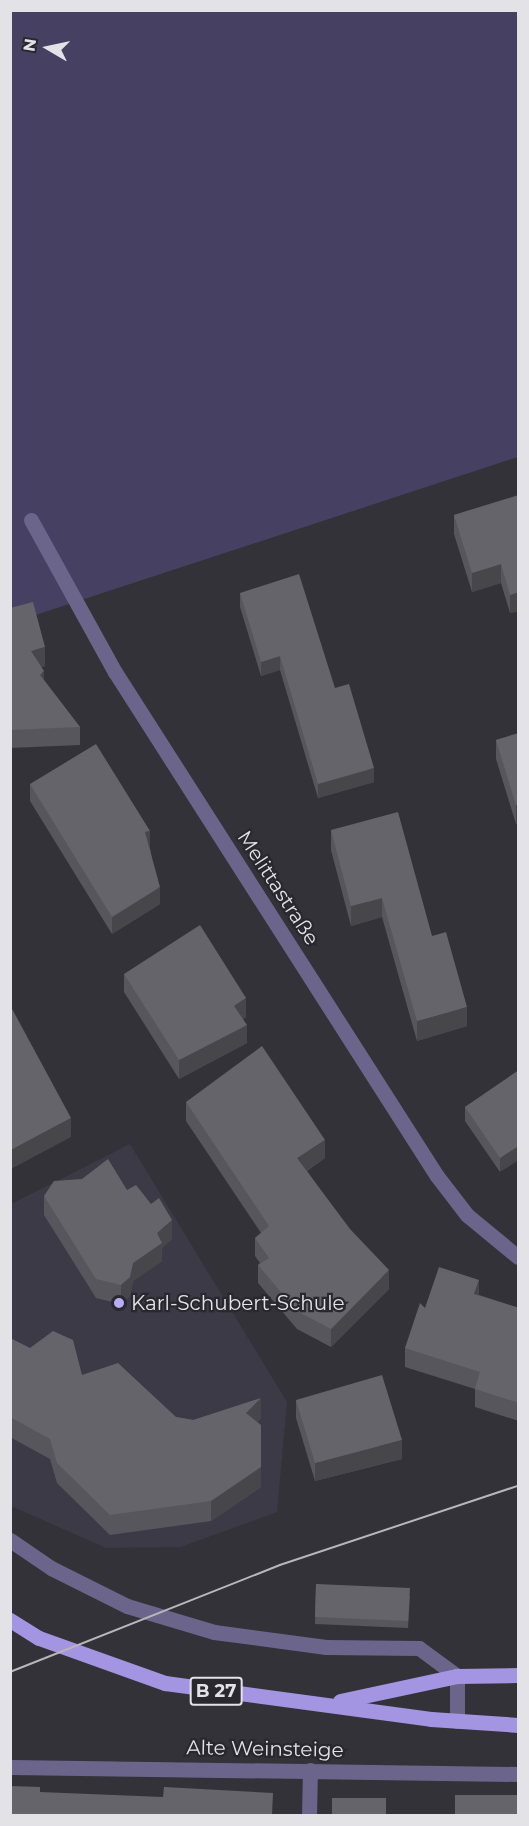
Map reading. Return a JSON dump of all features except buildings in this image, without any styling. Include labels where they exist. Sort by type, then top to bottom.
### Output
[{"type":"main road","name":"B 27","points":[[10,1620],[72,1651],[165,1683],[457,1721],[519,1725]]},
{"type":"main road","name":"B 27","points":[[331,1703],[457,1676],[519,1675]]},
{"type":"street","name":"Melittastraße","points":[[30,520],[115,672],[437,1176],[467,1215],[519,1257]]},
{"type":"street","points":[[10,1540],[51,1568],[127,1606],[214,1632],[326,1647],[419,1648],[457,1676],[457,1721]]},
{"type":"street","name":"Alte Weinsteige","points":[[10,1767],[519,1774]]},
{"type":"street","points":[[309,1815],[310,1770]]},
{"type":"shaded area","points":[[10,11],[518,11],[518,457],[11,623]]},
{"type":"shaded area","name":"Karl-Schubert-Schule","points":[[130,1144],[287,1402],[277,1512],[181,1547],[106,1548],[11,1506],[11,1204]]},
{"type":"tram line","points":[[10,1672],[280,1565],[518,1486]]},
{"type":"place","name":"Karl-Schubert-Schule","points":[[119,1303]]}]
